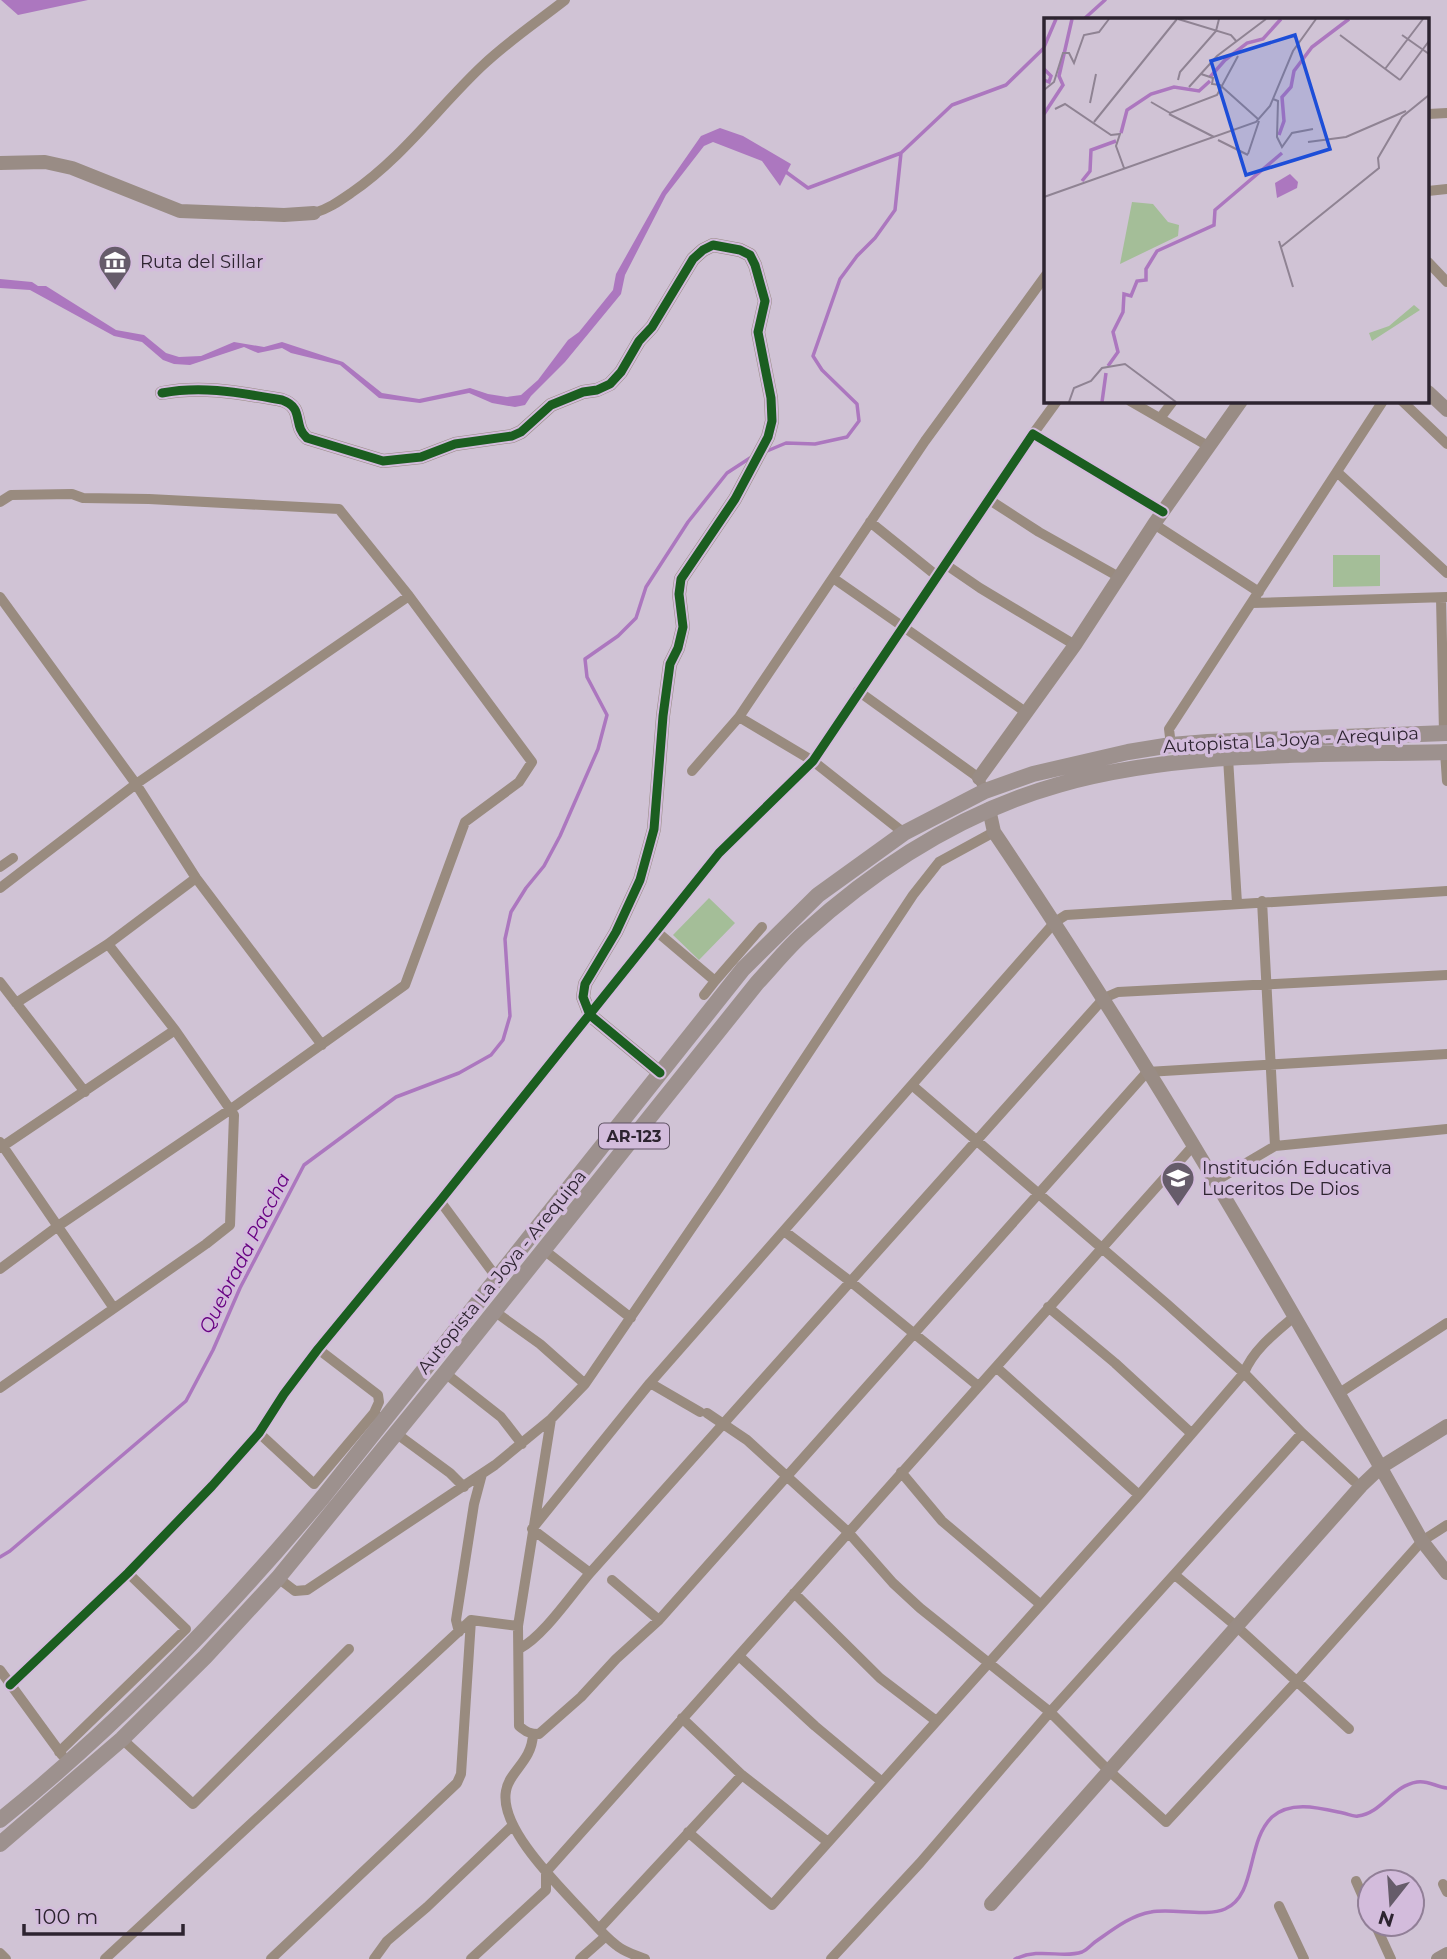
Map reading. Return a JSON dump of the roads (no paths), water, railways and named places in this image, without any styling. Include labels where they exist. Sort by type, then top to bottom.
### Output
[{"type":"main road","name":"Autopista La Joya - Arequipa","points":[[0,1820],[63,1758],[138,1697],[234,1598],[315,1507],[379,1417],[497,1278],[743,969],[818,895],[904,833],[982,785],[1084,761],[1171,746],[1208,742],[1446,733]]},
{"type":"main road","name":"Autopista La Joya - Arequipa","points":[[0,1844],[122,1739],[205,1657],[278,1578],[397,1434],[757,983],[802,934],[874,876],[932,838],[989,809],[1086,778],[1173,763],[1228,758],[1446,752]]},
{"type":"street","points":[[0,163],[45,162],[72,168],[180,211],[292,215],[328,209],[375,177],[481,67],[565,0]]},
{"type":"street","points":[[162,393],[205,388],[282,400],[291,403],[297,411],[301,433],[307,438],[383,461],[421,457],[455,444],[512,436],[521,432],[551,405],[610,384],[621,372],[639,341],[652,327],[693,259],[703,250],[713,245],[740,250],[750,255],[765,301],[758,332],[771,398],[772,421],[768,437],[735,499],[681,579],[679,594],[683,627],[678,648],[670,664],[654,829],[640,880],[616,932],[585,984],[583,997],[590,1016],[660,1073]]},
{"type":"street","points":[[1430,264],[1445,277]]},
{"type":"street","points":[[692,771],[739,717],[925,441],[1044,278]]},
{"type":"street","points":[[1430,394],[1447,410]]},
{"type":"street","points":[[10,1685],[128,1573],[259,1433],[318,1349],[590,1016],[719,853],[813,761],[988,499],[1056,402]]},
{"type":"street","points":[[1132,402],[1208,446]]},
{"type":"street","points":[[1161,417],[1172,402]]},
{"type":"street","points":[[982,785],[1158,518],[1240,402]]},
{"type":"street","points":[[1171,746],[1169,729],[1382,402]]},
{"type":"street","points":[[1403,402],[1447,444]]},
{"type":"street","points":[[1033,434],[1158,518],[1259,592]]},
{"type":"street","points":[[1337,472],[1447,573]]},
{"type":"street","points":[[0,502],[11,495],[72,494],[83,498],[339,509],[409,596],[532,762],[519,782],[465,822],[405,985],[0,1269]]},
{"type":"street","points":[[988,499],[1039,532],[1119,577]]},
{"type":"street","points":[[870,522],[937,576]]},
{"type":"street","points":[[945,564],[1075,645]]},
{"type":"street","points":[[834,578],[1027,713]]},
{"type":"street","points":[[0,888],[136,784],[409,596]]},
{"type":"street","points":[[0,597],[136,784],[196,878],[322,1045]]},
{"type":"street","points":[[1252,603],[1444,598],[1446,733]]},
{"type":"street","points":[[858,691],[982,785],[994,832],[1104,998],[1294,1317],[1422,1541],[1447,1573]]},
{"type":"street","points":[[739,717],[813,761],[904,833]]},
{"type":"street","points":[[1446,752],[1447,781]]},
{"type":"street","points":[[1228,758],[1237,903]]},
{"type":"street","points":[[278,1578],[295,1591],[307,1590],[482,1474],[551,1419],[585,1384],[913,895],[939,862],[994,832]]},
{"type":"street","points":[[0,867],[13,858]]},
{"type":"street","points":[[16,1003],[108,944],[196,878]]},
{"type":"street","points":[[532,1530],[650,1383],[1055,922],[1066,915],[1447,891]]},
{"type":"street","points":[[1262,901],[1275,1146]]},
{"type":"street","points":[[704,995],[762,927]]},
{"type":"street","points":[[656,931],[715,981]]},
{"type":"street","points":[[0,1388],[230,1225],[234,1115],[175,1030],[108,944]]},
{"type":"street","points":[[519,1649],[530,1644],[590,1573],[1104,998],[1118,992],[1447,975]]},
{"type":"street","points":[[0,982],[86,1092]]},
{"type":"street","points":[[113,1307],[1,1146],[86,1092],[175,1030]]},
{"type":"street","points":[[551,1419],[518,1626],[519,1726],[533,1734],[539,1734],[581,1697],[616,1659],[659,1620],[1147,1072],[1447,1054]]},
{"type":"street","points":[[913,1086],[1244,1373],[1353,1481]]},
{"type":"street","points":[[1214,1182],[1275,1146],[1447,1129]]},
{"type":"street","points":[[471,1959],[546,1890],[545,1872],[1193,1146]]},
{"type":"street","points":[[440,1201],[497,1278]]},
{"type":"street","points":[[784,1231],[977,1385]]},
{"type":"street","points":[[544,1250],[631,1318]]},
{"type":"street","points":[[1048,1307],[1115,1363],[1191,1433]]},
{"type":"street","points":[[494,1311],[540,1344],[585,1384]]},
{"type":"street","points":[[688,1832],[772,1905],[935,1720],[1139,1496],[1244,1373],[1258,1350],[1294,1317]]},
{"type":"street","points":[[1338,1394],[1447,1323]]},
{"type":"street","points":[[259,1433],[314,1484],[379,1417],[378,1395],[318,1349]]},
{"type":"street","points":[[996,1367],[1139,1496]]},
{"type":"street","points":[[445,1373],[502,1418],[522,1444]]},
{"type":"street","points":[[650,1383],[725,1424],[788,1477],[848,1532],[911,1600],[1050,1712],[1108,1770],[1166,1822],[1422,1541],[1447,1525]]},
{"type":"street","points":[[991,1904],[1361,1486],[1381,1467],[1447,1426]]},
{"type":"street","points":[[831,1959],[920,1863],[1050,1712],[1302,1433]]},
{"type":"street","points":[[397,1434],[450,1473],[464,1487]]},
{"type":"street","points":[[901,1472],[942,1521],[1040,1604]]},
{"type":"street","points":[[459,1632],[456,1620],[474,1504],[482,1474]]},
{"type":"street","points":[[532,1530],[590,1573]]},
{"type":"street","points":[[0,1670],[63,1758],[186,1629],[128,1573]]},
{"type":"street","points":[[1175,1575],[1298,1680],[1349,1729]]},
{"type":"street","points":[[612,1580],[659,1620]]},
{"type":"street","points":[[794,1593],[880,1678],[935,1720]]},
{"type":"street","points":[[471,1620],[518,1626]]},
{"type":"street","points":[[105,1959],[471,1620]]},
{"type":"street","points":[[271,1959],[457,1783],[461,1774],[471,1620]]},
{"type":"street","points":[[122,1739],[193,1804],[349,1649]]},
{"type":"street","points":[[739,1656],[881,1782]]},
{"type":"street","points":[[682,1718],[742,1774],[828,1842]]},
{"type":"street","points":[[533,1734],[529,1754],[508,1783],[505,1793],[507,1810],[513,1825],[545,1872],[603,1933],[617,1947],[645,1959]]},
{"type":"street","points":[[580,1959],[688,1832],[742,1774]]},
{"type":"street","points":[[374,1959],[387,1941],[513,1825]]},
{"type":"street","points":[[1279,1906],[1304,1959]]},
{"type":"street","points":[[1381,1938],[1391,1959]]},
{"type":"street","points":[[0,1953],[6,1959]]},
{"type":"street","points":[[1438,1959],[1447,1954]]},
{"type":"waterway","points":[[1085,18],[1105,0]]},
{"type":"waterway","points":[[786,172],[808,188],[901,153],[952,105],[1006,85],[1044,48]]},
{"type":"waterway","name":"Quebrada Paccha","points":[[767,451],[786,443],[815,444],[847,437],[859,421],[857,404],[822,370],[813,356],[840,279],[895,210],[901,153]]},
{"type":"waterway","name":"Quebrada Paccha","points":[[0,1557],[186,1401],[213,1350],[240,1288],[304,1165],[396,1097],[459,1073],[491,1055],[503,1040],[510,1016],[505,939],[511,912],[544,866],[560,836],[598,749],[607,715],[587,677],[585,659],[618,636],[636,618],[646,587],[688,522],[727,473],[750,458]]},
{"type":"waterway","points":[[1015,1959],[1042,1953],[1082,1952],[1121,1924],[1144,1914],[1225,1909],[1235,1902],[1242,1892],[1264,1828],[1272,1817],[1288,1808],[1325,1809],[1358,1816],[1374,1810],[1408,1784],[1425,1782],[1447,1788]]},
{"type":"place","name":"Ruta del Sillar","points":[[115,292]]},
{"type":"place","name":"Institución Educativa Luceritos De Dios","points":[[1178,1208]]}]
